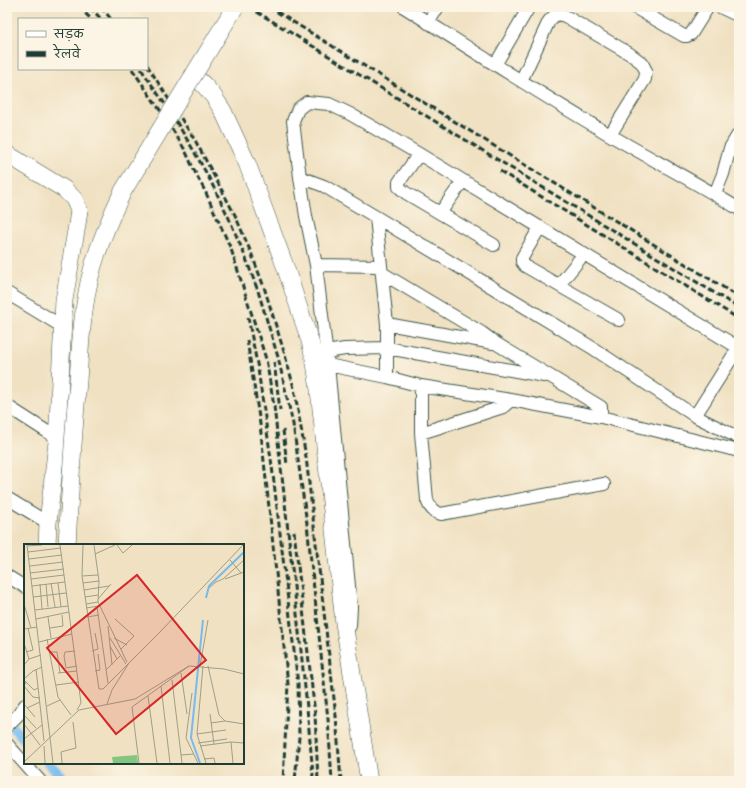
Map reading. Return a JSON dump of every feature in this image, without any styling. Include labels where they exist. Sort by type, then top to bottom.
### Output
[{"type":"street","points":[[68,544],[72,447],[83,312],[98,249],[109,220],[123,191],[235,7]]},
{"type":"street","points":[[404,7],[521,81],[739,209]]},
{"type":"street","points":[[428,22],[438,7]]},
{"type":"street","points":[[496,65],[529,7]]},
{"type":"street","points":[[634,7],[684,36],[688,36],[691,34],[708,7]]},
{"type":"street","points":[[720,7],[739,16]]},
{"type":"street","points":[[521,81],[549,21],[556,14],[565,16],[630,54],[642,63],[646,71],[645,79],[610,134]]},
{"type":"street","points":[[193,75],[204,85],[223,111],[248,163],[310,341],[319,390],[344,623],[369,781]]},
{"type":"street","points":[[349,655],[351,608],[328,365],[316,265],[306,216],[293,121],[298,109],[307,102],[329,104],[350,114],[419,154],[739,348],[695,416]]},
{"type":"street","points":[[715,194],[724,174],[730,148],[739,133]]},
{"type":"street","points":[[7,154],[64,189],[74,199],[78,210],[77,225],[64,300],[57,438],[47,544]]},
{"type":"street","points":[[419,154],[399,182],[399,187],[406,193],[494,245]]},
{"type":"street","points":[[300,177],[324,186],[590,347],[695,416],[739,438]]},
{"type":"street","points":[[440,213],[463,181]]},
{"type":"street","points":[[376,217],[387,324],[387,376]]},
{"type":"street","points":[[540,228],[522,258],[522,262],[525,266],[619,320]]},
{"type":"street","points":[[559,285],[583,254]]},
{"type":"street","points":[[316,265],[381,269],[497,344],[601,407],[600,417]]},
{"type":"street","points":[[7,293],[63,327]]},
{"type":"street","points":[[387,324],[497,344]]},
{"type":"street","points":[[326,352],[345,349],[387,348],[553,378]]},
{"type":"street","points":[[328,365],[387,376],[421,386],[511,400],[600,417],[739,451]]},
{"type":"street","points":[[421,386],[421,433],[427,500],[432,510],[436,513],[441,514],[604,484]]},
{"type":"street","points":[[421,433],[503,407],[511,400]]},
{"type":"street","points":[[7,406],[57,438]]},
{"type":"street","points":[[7,498],[48,523]]},
{"type":"street","points":[[7,576],[24,586]]},
{"type":"street","points":[[10,722],[19,714],[24,706]]},
{"type":"street","points":[[7,744],[24,763]]},
{"type":"street","points":[[25,764],[40,781]]},
{"type":"waterway","points":[[7,721],[24,739]]},
{"type":"waterway","points":[[49,764],[66,781]]},
{"type":"railway","points":[[79,7],[90,18]]},
{"type":"railway","points":[[90,7],[100,18]]},
{"type":"railway","points":[[101,7],[110,18]]},
{"type":"railway","points":[[249,7],[739,308]]},
{"type":"railway","points":[[269,7],[739,297]]},
{"type":"railway","points":[[148,67],[196,142],[235,215],[264,287],[294,388],[306,457],[336,716],[341,781]]},
{"type":"railway","points":[[133,70],[185,150],[206,193],[231,249],[266,359],[274,406],[285,503],[306,697],[313,774],[312,781]]},
{"type":"railway","points":[[142,70],[191,146],[228,216],[258,291],[278,357],[293,424],[307,524],[328,719],[332,781]]},
{"type":"railway","points":[[500,171],[739,319]]},
{"type":"railway","points":[[248,317],[258,369],[272,466],[298,684],[299,737],[295,781]]},
{"type":"railway","points":[[247,340],[260,424],[288,684],[283,781]]},
{"type":"railway","points":[[274,362],[280,410]]},
{"type":"railway","points":[[283,430],[287,465]]},
{"type":"railway","points":[[294,531],[315,714],[318,781]]}]
